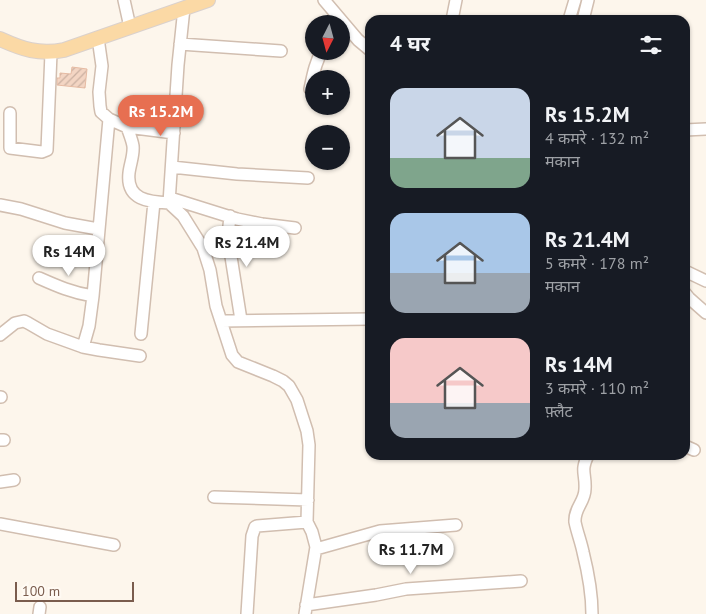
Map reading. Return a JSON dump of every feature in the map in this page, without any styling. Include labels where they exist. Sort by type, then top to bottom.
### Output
[{"type":"main road","points":[[0,39],[25,49],[51,53],[208,0]]},
{"type":"street","points":[[124,0],[130,27]]},
{"type":"street","points":[[324,0],[335,15]]},
{"type":"street","points":[[453,15],[456,0]]},
{"type":"street","points":[[570,15],[575,0]]},
{"type":"street","points":[[584,15],[588,0]]},
{"type":"street","points":[[184,8],[170,201],[203,248],[210,270],[216,306],[232,355],[238,362],[283,381],[290,386],[298,400],[307,430],[309,446],[307,522],[316,549],[306,610],[406,589],[521,581]]},
{"type":"street","points":[[350,32],[365,46]]},
{"type":"street","points":[[94,40],[102,66],[99,92],[101,112],[109,119],[127,127],[174,133]]},
{"type":"street","points":[[180,44],[281,51]]},
{"type":"street","points":[[10,113],[10,148],[42,152],[47,150],[51,53]]},
{"type":"street","points":[[83,347],[89,326],[109,119]]},
{"type":"street","points":[[127,127],[133,147],[129,174],[130,187],[132,192],[142,200],[154,202],[170,201],[262,224],[295,228]]},
{"type":"street","points":[[690,130],[706,129]]},
{"type":"street","points":[[172,166],[236,174],[308,178]]},
{"type":"street","points":[[141,334],[154,202]]},
{"type":"street","points":[[0,205],[65,223],[98,229]]},
{"type":"street","points":[[230,216],[228,236],[241,320]]},
{"type":"street","points":[[690,273],[706,280]]},
{"type":"street","points":[[39,278],[64,289],[92,296]]},
{"type":"street","points":[[690,299],[706,313]]},
{"type":"street","points":[[221,321],[365,319]]},
{"type":"street","points":[[0,335],[15,323],[24,322],[47,334],[83,347],[140,356]]},
{"type":"street","points":[[586,460],[583,470],[584,496],[577,509],[576,522],[586,563],[592,614]]},
{"type":"street","points":[[0,482],[14,480]]},
{"type":"street","points":[[214,497],[308,500]]},
{"type":"street","points":[[247,614],[254,528],[257,526],[307,522]]},
{"type":"street","points":[[0,524],[114,545]]},
{"type":"street","points":[[316,549],[380,531],[456,525]]},
{"type":"building","points":[[72,67],[87,69],[85,88],[57,85],[57,78],[60,78],[60,73],[71,74]]}]
